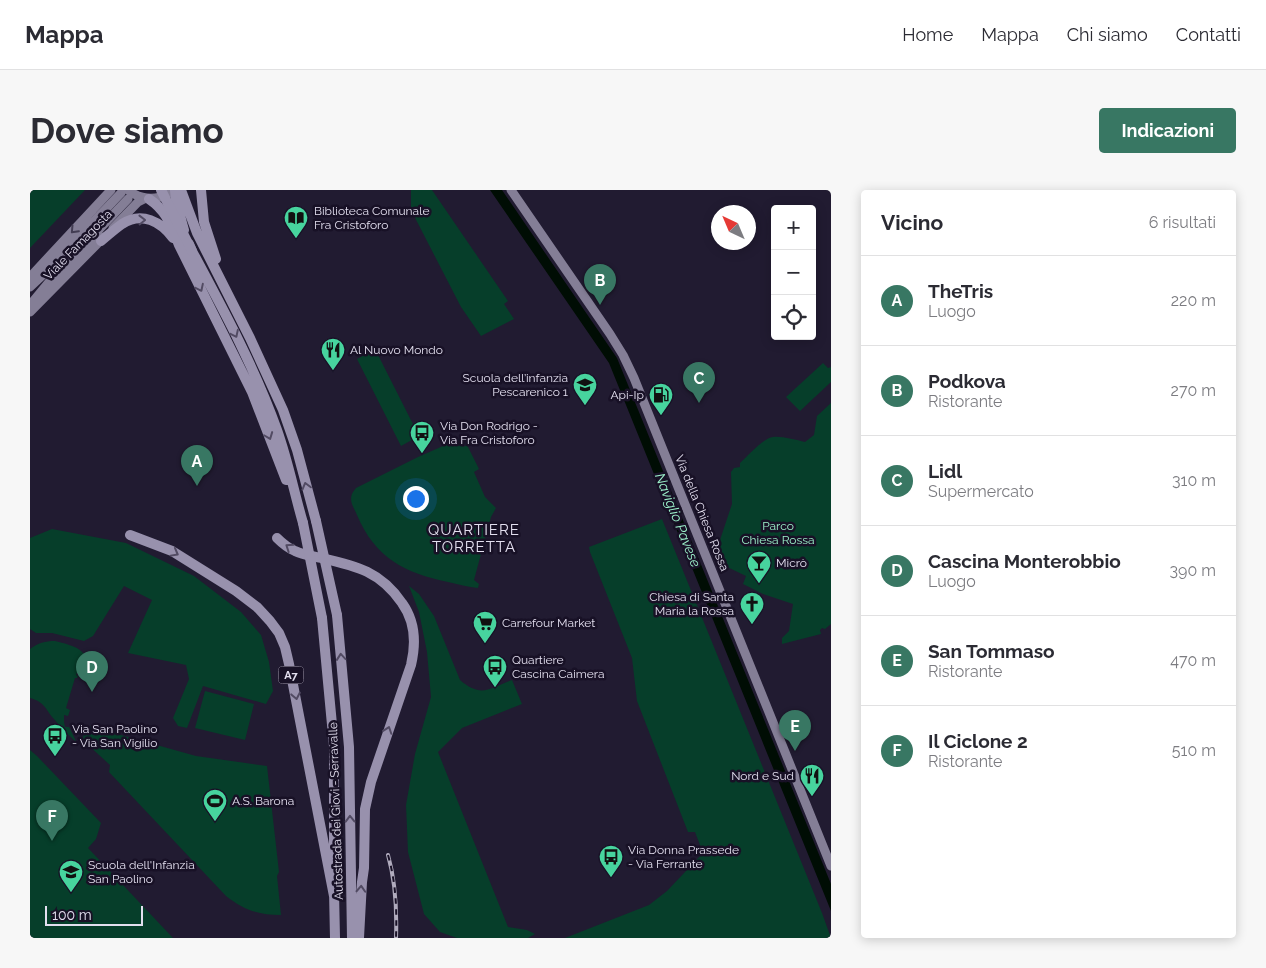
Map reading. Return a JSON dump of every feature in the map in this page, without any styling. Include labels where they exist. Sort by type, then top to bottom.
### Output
[{"type":"highway","name":"A7","points":[[161,190],[256,378],[274,422],[298,506]]},
{"type":"highway","points":[[174,190],[178,210],[192,251]]},
{"type":"highway","points":[[181,190],[197,233],[250,338]]},
{"type":"highway","points":[[201,190],[204,222],[213,251],[240,308],[250,338]]},
{"type":"highway","points":[[148,199],[164,212],[170,224],[252,392],[282,471],[298,506]]},
{"type":"highway","points":[[101,241],[123,223],[143,218],[158,223],[171,234],[179,245]]},
{"type":"highway","name":"Autostrada dei Giovi - Serravalle","points":[[250,338],[283,410],[297,450],[316,521],[337,615],[349,747],[352,938]]},
{"type":"highway","name":"Autostrada dei Giovi - Serravalle","points":[[298,506],[322,618],[334,746],[334,938]]},
{"type":"highway","name":"A7","points":[[130,535],[172,551],[236,591],[257,607],[279,633],[289,664],[334,896]]},
{"type":"highway","points":[[277,538],[296,552],[361,568],[373,574],[396,594],[406,608],[411,621],[414,651],[411,665],[371,782],[365,809],[364,868],[359,938]]},
{"type":"main road","name":"Viale Famagosta","points":[[30,277],[111,190]]},
{"type":"main road","name":"Viale Famagosta","points":[[30,312],[136,204],[142,199],[160,198],[174,190]]},
{"type":"main road","name":"Via della Chiesa Rossa","points":[[511,190],[610,334],[634,378],[831,866]]},
{"type":"main road","name":"Viale Famagosta","points":[[30,287],[126,194]]},
{"type":"main road","name":"Viale Famagosta","points":[[30,305],[126,194]]},
{"type":"main road","points":[[126,194],[148,199]]},
{"type":"green space","points":[[30,190],[85,190],[30,248]]},
{"type":"green space","points":[[411,190],[432,190],[508,301],[504,304],[514,319],[481,336],[461,307],[411,210]]},
{"type":"green space","points":[[375,349],[419,436],[401,446],[357,359]]},
{"type":"green space","points":[[823,363],[828,368],[831,367],[831,382],[800,411],[786,397]]},
{"type":"green space","name":"Parco Chiesa Rossa","points":[[831,403],[831,624],[825,629],[822,628],[820,630],[821,634],[782,644],[782,638],[789,631],[793,604],[763,594],[743,584],[746,576],[723,565],[724,562],[717,549],[732,504],[731,472],[734,468],[740,467],[740,463],[769,438],[781,437],[805,442],[814,435],[817,416]]},
{"type":"green space","points":[[459,439],[463,447],[467,445],[479,469],[474,472],[485,497],[496,508],[491,517],[474,580],[479,584],[478,588],[418,574],[393,561],[382,553],[364,530],[351,501],[356,488]]},
{"type":"green space","points":[[662,519],[831,938],[565,938],[649,905],[667,891],[703,853],[695,832],[688,832],[637,701],[632,658],[589,547]]},
{"type":"green space","points":[[52,529],[126,543],[194,576],[241,612],[261,635],[269,662],[273,691],[266,704],[203,686],[187,728],[178,726],[173,718],[189,679],[186,665],[128,653],[152,600],[124,586],[93,636],[84,641],[52,633],[36,633],[30,629],[30,538]]},
{"type":"green space","points":[[409,586],[419,594],[434,616],[460,680],[474,689],[485,690],[512,680],[522,704],[462,728],[438,752],[508,927],[527,930],[535,934],[528,938],[457,938],[440,932],[424,914],[408,852],[406,805],[415,754],[431,697],[427,652],[419,612]]},
{"type":"green space","points":[[48,641],[76,647],[84,654],[85,658],[85,663],[81,662],[76,675],[78,676],[75,678],[66,708],[70,710],[68,716],[64,715],[65,727],[69,727],[77,743],[42,704],[30,698],[30,649]]},
{"type":"green space","points":[[205,691],[254,704],[245,740],[195,728]]},
{"type":"green space","name":"A.S. Barona","points":[[85,725],[196,756],[267,766],[279,872],[277,876],[281,915],[252,911],[226,896],[109,772],[110,765],[83,738]]},
{"type":"green space","points":[[30,750],[101,823],[96,839],[88,848],[173,938],[30,938]]},
{"type":"water","name":"Naviglio Pavese","points":[[490,190],[502,190],[617,358],[831,884],[831,911],[609,363]]},
{"type":"railway","points":[[388,855],[395,896],[396,938]]},
{"type":"place","name":"Biblioteca Comunale Fra Cristoforo","points":[[296,239]]},
{"type":"place","name":"Podkova","points":[[600,305]]},
{"type":"place","name":"Al Nuovo Mondo","points":[[333,371]]},
{"type":"place","name":"Lidl","points":[[699,403]]},
{"type":"place","name":"Scuola dell’infanzia Pescarenico 1","points":[[585,406]]},
{"type":"place","name":"Api-Ip","points":[[661,416]]},
{"type":"place","name":"Via Don Rodrigo - Via Fra Cristoforo","points":[[422,454]]},
{"type":"place","name":"TheTris","points":[[197,486]]},
{"type":"place","name":"Micrò","points":[[759,584]]},
{"type":"place","name":"Chiesa di Santa Maria la Rossa","points":[[752,625]]},
{"type":"place","name":"Carrefour Market","points":[[485,644]]},
{"type":"place","name":"Quartiere Cascina Caimera","points":[[495,688]]},
{"type":"place","name":"Cascina Monterobbio","points":[[92,692]]},
{"type":"place","name":"San Tommaso","points":[[795,751]]},
{"type":"place","name":"Via San Paolino - Via San Vigilio","points":[[55,757]]},
{"type":"place","name":"Nord e Sud","points":[[812,797]]},
{"type":"place","name":"A.S. Barona","points":[[215,822]]},
{"type":"place","name":"Il Ciclone 2","points":[[52,841]]},
{"type":"place","name":"Via Donna Prassede - Via Ferrante","points":[[611,878]]},
{"type":"place","name":"Scuola dell'Infanzia San Paolino","points":[[71,893]]},
{"type":"district","name":"QUARTIERE TORRETTA","points":[[474,538]]}]
